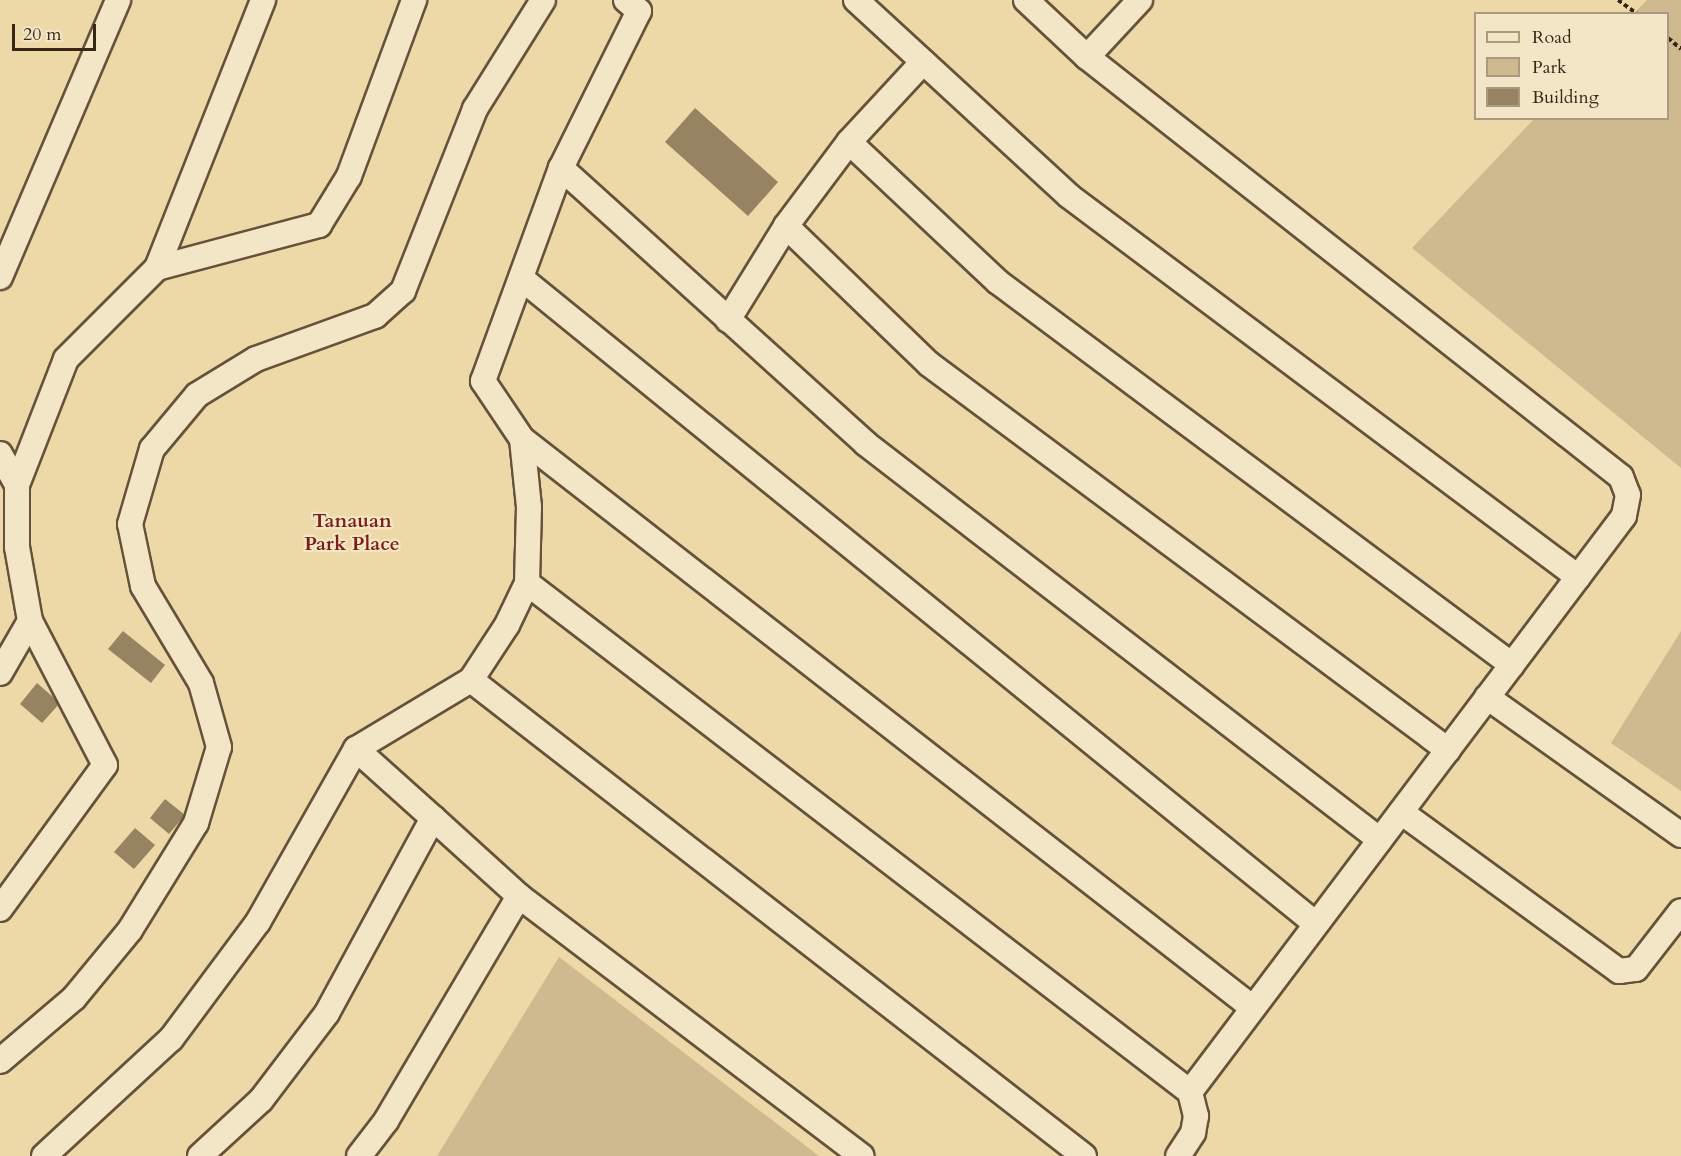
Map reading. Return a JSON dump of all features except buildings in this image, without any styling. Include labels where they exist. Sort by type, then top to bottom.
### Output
[{"type":"street","points":[[0,277],[118,0]]},
{"type":"street","points":[[0,909],[105,765],[30,621],[17,547],[17,485],[66,359],[157,268],[263,0]]},
{"type":"street","points":[[157,268],[320,225],[349,176],[414,0]]},
{"type":"street","points":[[0,1061],[74,998],[130,930],[196,823],[219,747],[201,683],[143,586],[130,524],[152,449],[197,395],[256,359],[375,316],[403,291],[475,109],[543,0]]},
{"type":"street","points":[[856,0],[1069,196],[1578,577]]},
{"type":"street","points":[[1026,0],[1087,57],[1622,477],[1628,495],[1624,516],[1190,1092]]},
{"type":"street","points":[[1087,57],[1140,0]]},
{"type":"street","points":[[639,4],[561,168],[483,381],[522,439],[1253,1008]]},
{"type":"street","points":[[729,320],[786,226],[849,142],[923,62]]},
{"type":"street","points":[[849,142],[998,282],[1512,664]]},
{"type":"street","points":[[561,168],[865,442],[1380,840]]},
{"type":"street","points":[[786,226],[929,364],[1448,750]]},
{"type":"street","points":[[520,278],[1316,924]]},
{"type":"street","points":[[44,1156],[171,1038],[258,922],[356,749],[471,680],[527,584],[529,507],[522,439]]},
{"type":"street","points":[[1,458],[17,485]]},
{"type":"street","points":[[527,584],[1190,1092],[1196,1116],[1193,1134],[1178,1156]]},
{"type":"street","points":[[0,673],[30,621]]},
{"type":"street","points":[[471,680],[1084,1156]]},
{"type":"street","points":[[1487,697],[1681,836]]},
{"type":"street","points":[[356,749],[519,896],[862,1156]]},
{"type":"street","points":[[1401,812],[1619,971],[1636,969],[1681,911]]},
{"type":"street","points":[[200,1156],[261,1101],[327,1013],[433,818]]},
{"type":"street","points":[[359,1156],[386,1121],[519,896]]},
{"type":"path","points":[[1618,0],[1634,12]]},
{"type":"path","points":[[1669,39],[1681,49]]},
{"type":"green space","points":[[1647,0],[1681,0],[1681,468],[1412,248],[1533,120],[1669,120],[1669,12],[1635,12]]},
{"type":"green space","points":[[1681,631],[1681,791],[1611,743]]},
{"type":"green space","points":[[559,957],[819,1156],[437,1156]]},
{"type":"district","name":"Tanauan Park Place","points":[[352,532]]}]
